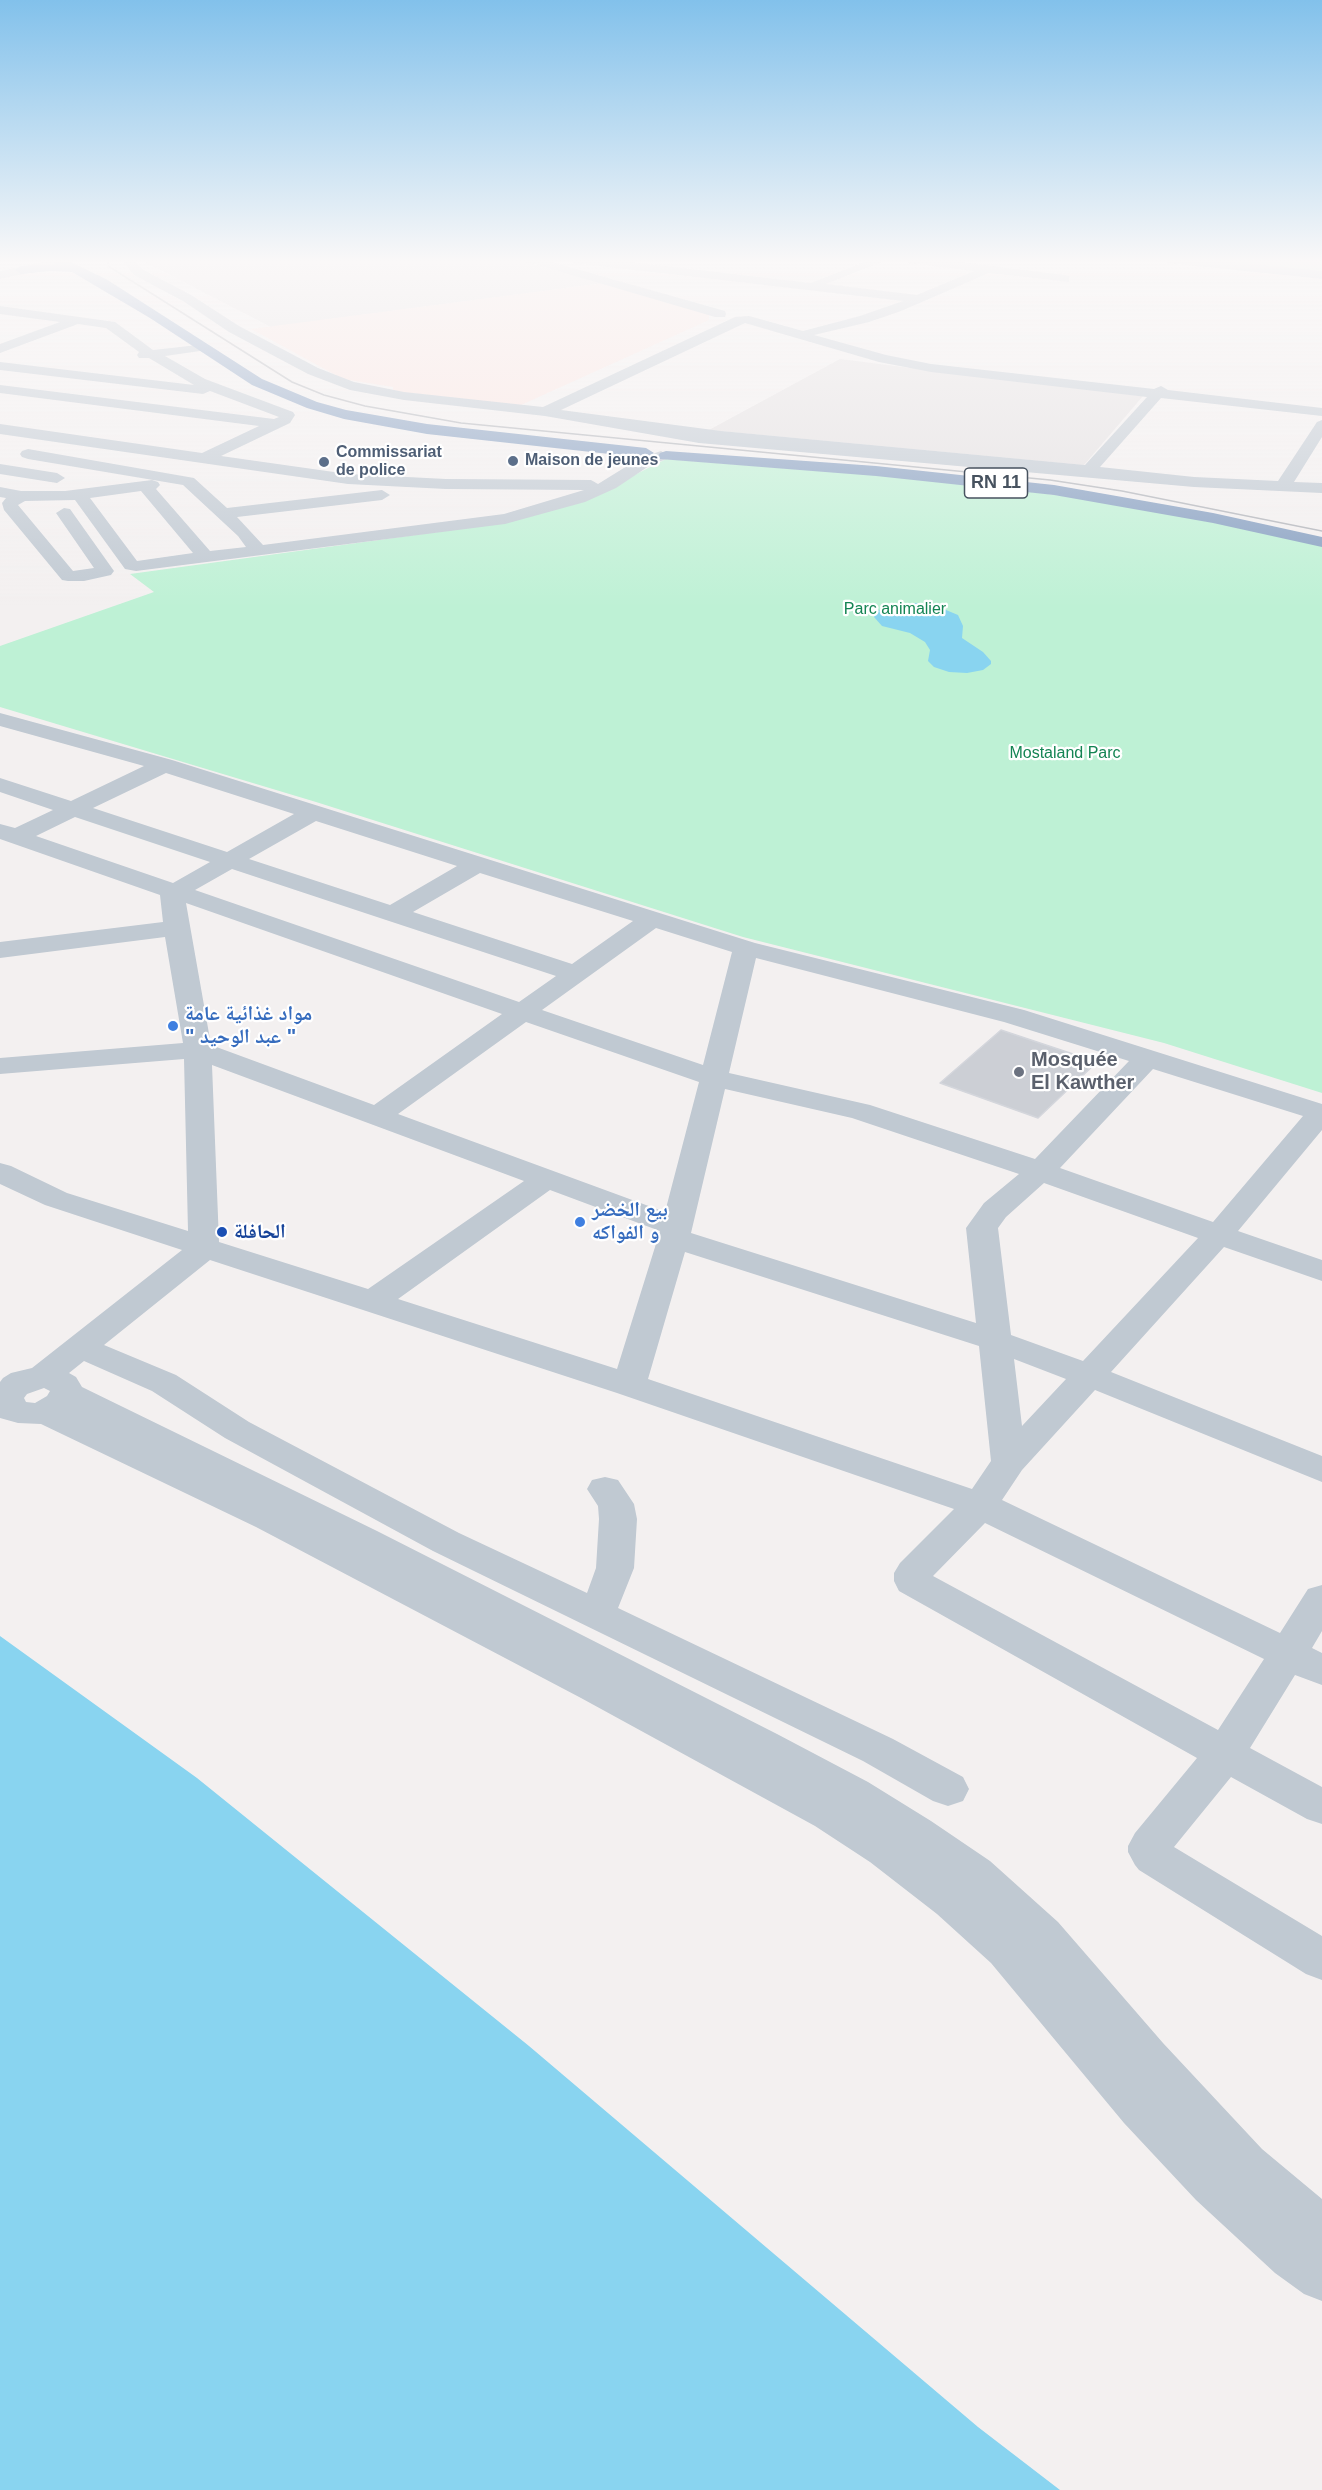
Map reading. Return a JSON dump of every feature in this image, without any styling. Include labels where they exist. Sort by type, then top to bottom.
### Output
[{"type":"highway","name":"RN 11","points":[[246,375],[279,393],[344,414],[427,429],[1054,490],[1212,518],[1322,542]]},
{"type":"highway","name":"RN 11","points":[[262,375],[324,402],[434,425],[657,453],[994,478],[1117,495],[1322,535]]},
{"type":"highway","points":[[1117,495],[1131,477]]},
{"type":"street","points":[[8,390],[54,375]]},
{"type":"street","points":[[76,375],[228,392]]},
{"type":"street","points":[[11,407],[93,375]]},
{"type":"street","points":[[189,375],[288,415],[288,418],[204,458]]},
{"type":"street","points":[[323,375],[363,390],[721,436],[1089,470],[1131,477]]},
{"type":"street","points":[[524,410],[602,375]]},
{"type":"street","points":[[545,412],[625,375]]},
{"type":"street","points":[[1012,375],[1322,410]]},
{"type":"street","points":[[1022,375],[1159,392]]},
{"type":"street","points":[[0,377],[12,378],[2,382],[30,385],[8,390]]},
{"type":"street","points":[[177,387],[200,381]]},
{"type":"street","points":[[8,390],[275,424]]},
{"type":"street","points":[[1089,470],[1159,392]]},
{"type":"street","points":[[18,431],[94,401]]},
{"type":"street","points":[[132,422],[161,410]]},
{"type":"street","points":[[545,412],[699,438],[1131,477],[1322,488]]},
{"type":"street","points":[[1280,423],[1288,418],[1322,424],[1283,486]]},
{"type":"street","points":[[187,428],[209,431]]},
{"type":"street","points":[[0,429],[348,479],[447,486],[610,485]]},
{"type":"street","points":[[88,441],[110,432]]},
{"type":"street","points":[[12,451],[188,481],[244,532],[259,552]]},
{"type":"street","points":[[79,494],[131,565],[259,552],[489,522],[554,507],[610,485],[657,453]]},
{"type":"street","points":[[0,469],[123,488]]},
{"type":"street","points":[[0,492],[21,496],[79,494],[275,469]]},
{"type":"street","points":[[288,487],[348,479]]},
{"type":"street","points":[[144,486],[206,558]]},
{"type":"street","points":[[224,513],[447,486],[489,522]]},
{"type":"street","points":[[206,497],[230,494]]},
{"type":"street","points":[[21,496],[10,502],[10,506],[68,576],[84,576],[105,571],[64,513]]},
{"type":"street","points":[[244,532],[268,529]]},
{"type":"street","points":[[0,719],[164,765],[652,920],[746,948],[1014,1016],[1322,1113],[1219,1234],[1091,1376],[1009,1462],[980,1505],[913,1574],[913,1581],[918,1586],[1322,1807]]},
{"type":"street","points":[[8,834],[74,808],[164,765]]},
{"type":"street","points":[[0,785],[576,974]]},
{"type":"street","points":[[172,893],[313,813]]},
{"type":"street","points":[[8,834],[172,893],[713,1078],[860,1111],[1041,1171],[1322,1271]]},
{"type":"street","points":[[392,914],[477,866]]},
{"type":"street","points":[[172,893],[198,1050],[204,1249]]},
{"type":"street","points":[[377,1116],[652,920]]},
{"type":"street","points":[[0,950],[176,928]]},
{"type":"street","points":[[629,1385],[676,1233],[746,948]]},
{"type":"street","points":[[0,1066],[198,1050],[546,1179],[676,1233],[994,1340],[1091,1376],[1322,1470]]},
{"type":"street","points":[[1009,1462],[982,1228],[995,1210],[1041,1171],[1149,1057]]},
{"type":"street","points":[[0,1172],[56,1199],[204,1249],[629,1385],[980,1505],[1306,1662]]},
{"type":"street","points":[[372,1302],[546,1179]]},
{"type":"street","points":[[28,1388],[204,1249]]},
{"type":"street","points":[[80,1347],[164,1383],[237,1430],[446,1542],[858,1740],[948,1789]]},
{"type":"street","points":[[28,1388],[364,1540],[762,1745],[853,1794],[916,1833],[974,1874],[1042,1936],[1146,2058],[1244,2165],[1322,2232]]},
{"type":"street","points":[[28,1388],[830,1814],[885,1849],[953,1900],[1007,1949],[1141,2107],[1198,2166],[1293,2255],[1322,2276]]},
{"type":"street","points":[[595,1615],[606,1596],[615,1568],[616,1556],[618,1519],[616,1504],[605,1490]]},
{"type":"street","points":[[1322,1599],[1306,1662],[1225,1754],[1150,1846],[1150,1852],[1154,1857],[1322,1960]]},
{"type":"shaded area","points":[[336,375],[587,375],[521,405],[400,392],[393,390],[393,387],[343,379]]},
{"type":"shaded area","points":[[810,375],[967,375],[1143,396],[1084,465],[709,430]]},
{"type":"green space","name":"Mostaland Parc","points":[[666,459],[936,480],[1103,501],[1322,544],[1322,1093],[1164,1043],[743,937],[316,802],[0,707],[0,646],[154,592],[130,574],[496,524],[589,498]]},
{"type":"water","points":[[915,603],[934,605],[958,615],[963,626],[962,638],[983,652],[991,664],[983,670],[967,673],[949,672],[934,667],[928,661],[930,650],[925,642],[910,633],[882,626],[874,617],[877,611],[888,606]]},
{"type":"water","points":[[0,1636],[197,1778],[529,2046],[978,2427],[1060,2490],[0,2490]]},
{"type":"building","name":"Mosquée El Kawther","points":[[1001,1030],[1097,1062],[1038,1118],[940,1083]]},
{"type":"tram line","points":[[281,375],[324,395],[365,406],[461,423],[1050,480],[1122,491],[1322,531]]},
{"type":"place","name":"Maison de jeunes","points":[[513,461]]},
{"type":"place","name":"Commissariat de police","points":[[324,462]]},
{"type":"place","name":"مواد غذائية عامة \" عبد الوحيد \"","points":[[173,1026]]},
{"type":"place","name":"Mosquée El Kawther","points":[[1019,1072]]},
{"type":"place","name":"بيع الخضر و الفواكه","points":[[580,1222]]},
{"type":"place","name":"الحافلة","points":[[222,1232]]},
{"type":"park label","name":"Parc animalier","points":[[895,610]]}]
